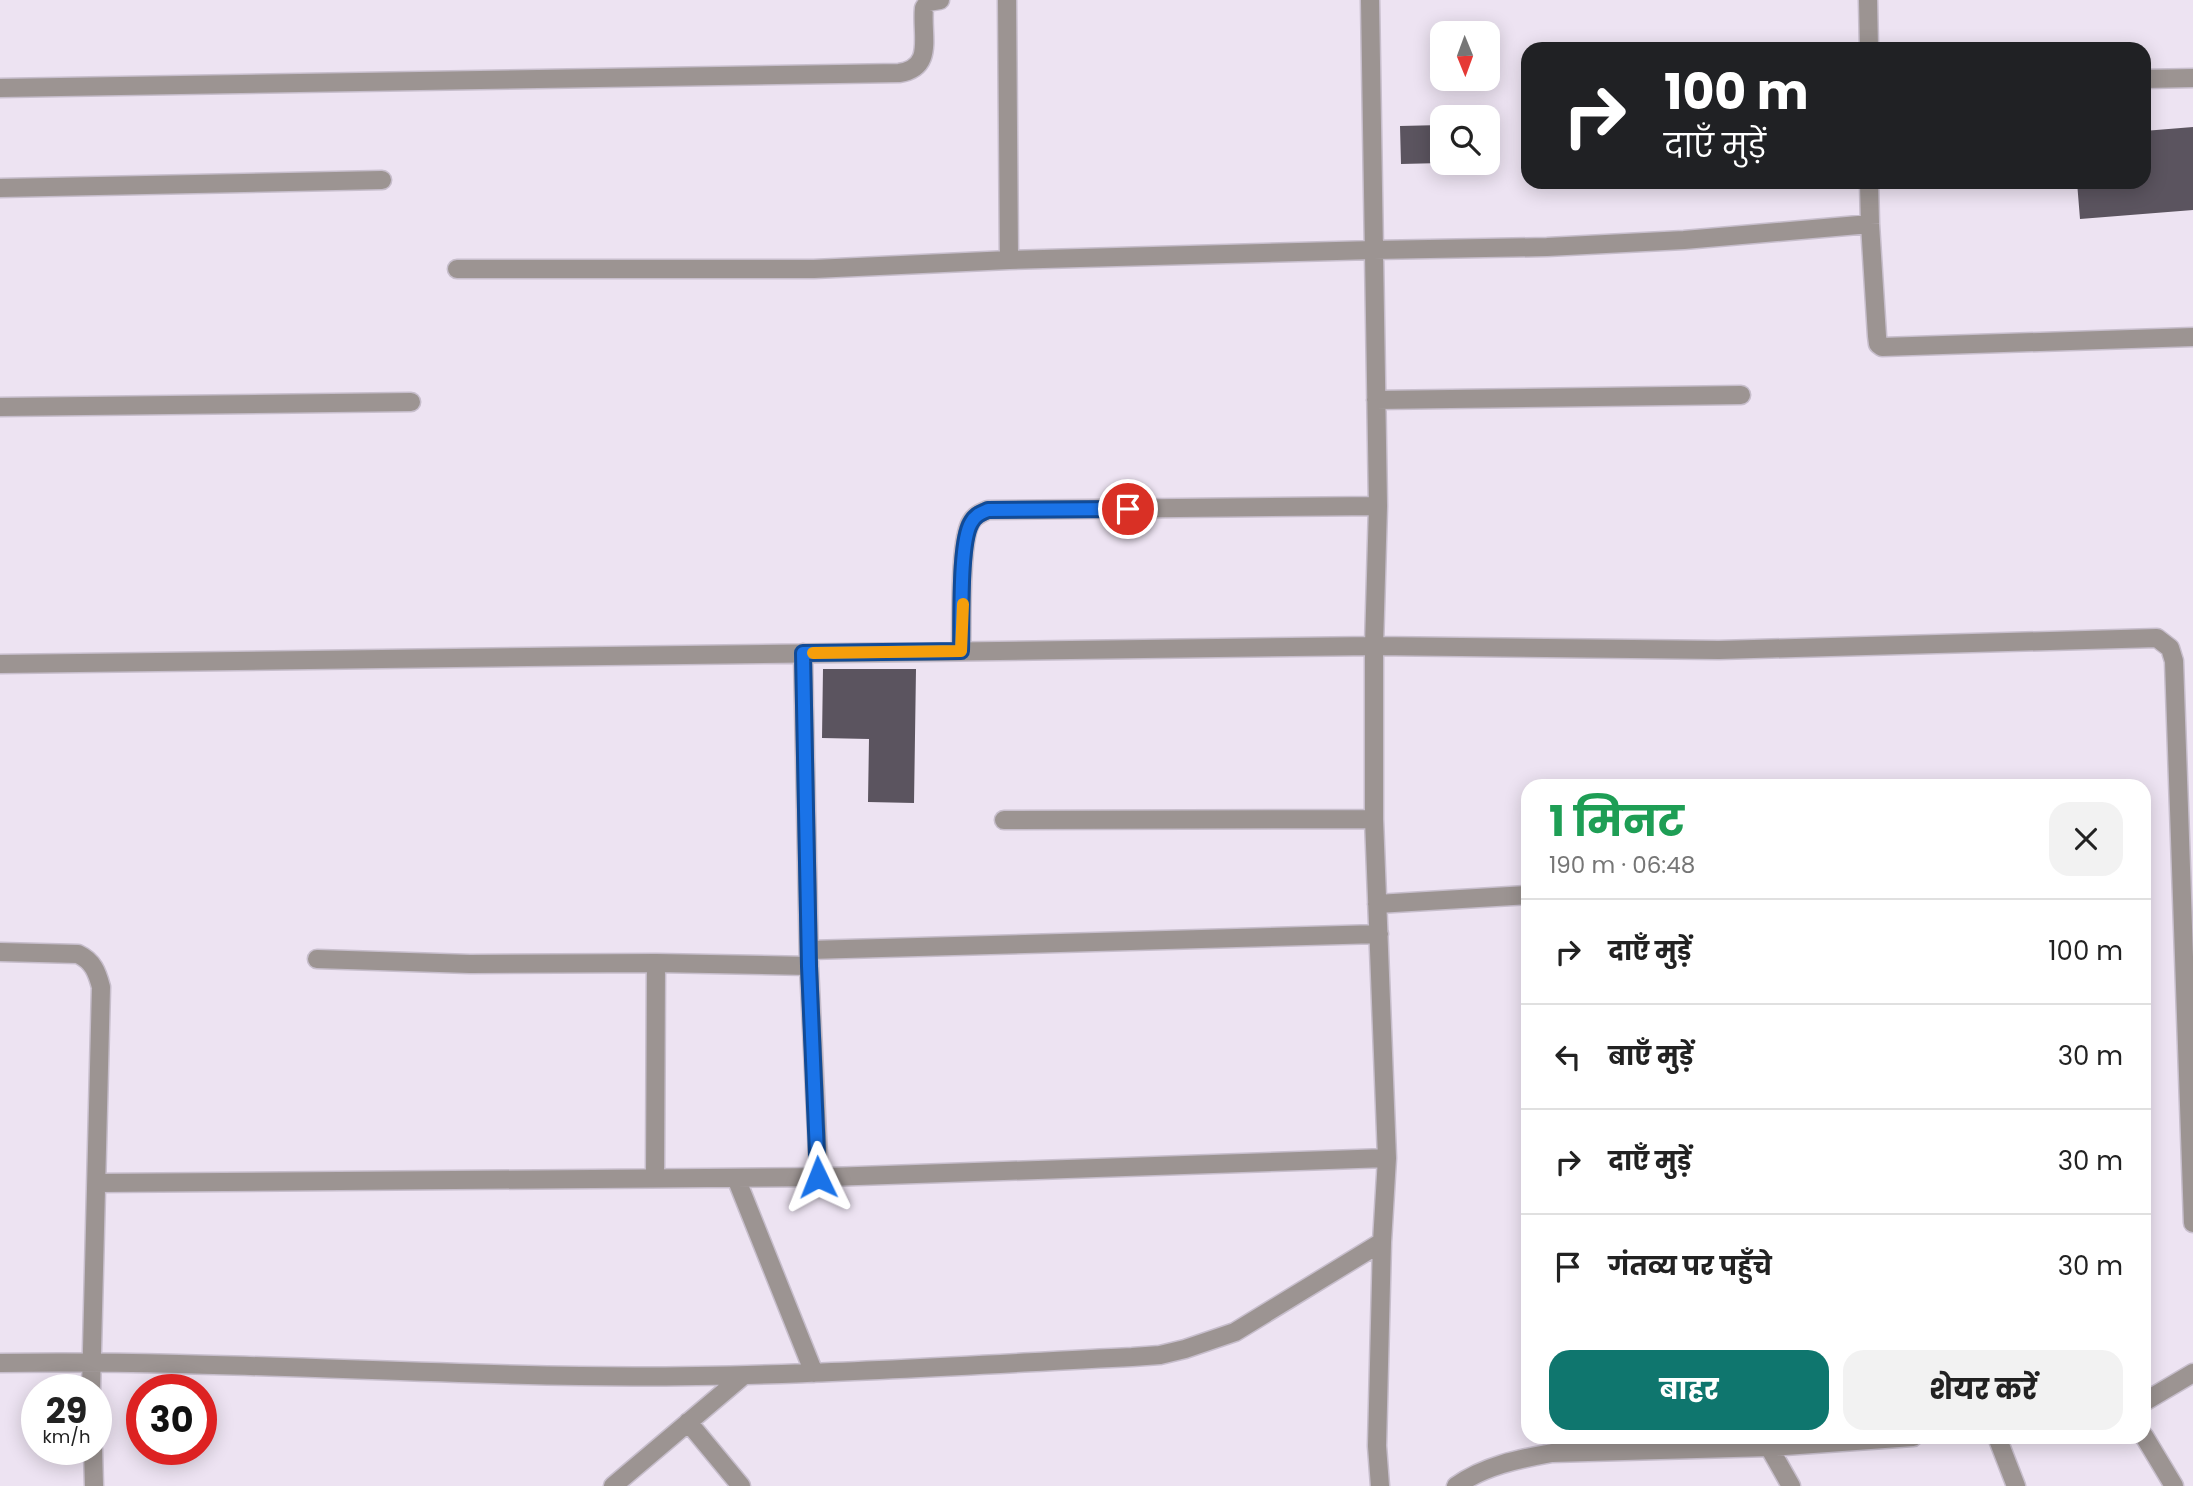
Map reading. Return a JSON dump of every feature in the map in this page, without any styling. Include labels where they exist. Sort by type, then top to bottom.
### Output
[{"type":"street","points":[[0,88],[899,73],[917,68],[921,61],[923,8],[928,2],[940,0]]},
{"type":"street","points":[[1007,0],[1009,260]]},
{"type":"street","points":[[1370,0],[1378,506],[1374,646],[1374,819],[1387,1158],[1377,1446],[1380,1486]]},
{"type":"street","points":[[1868,0],[1868,42]]},
{"type":"street","points":[[2151,79],[2193,78]]},
{"type":"street","points":[[0,188],[382,180]]},
{"type":"street","points":[[1869,189],[1877,336],[1878,344],[1882,347],[2193,337]]},
{"type":"street","points":[[457,270],[814,269],[1009,260],[1547,247],[1684,240],[1870,224]]},
{"type":"street","points":[[1376,400],[1741,395]]},
{"type":"street","points":[[0,407],[411,402]]},
{"type":"street","points":[[961,651],[965,541],[972,520],[988,510],[1378,506]]},
{"type":"street","points":[[0,663],[1374,646],[1719,650],[2161,639],[2170,648],[2174,661],[2193,1223]]},
{"type":"street","points":[[803,653],[809,958],[818,1177]]},
{"type":"street","points":[[1004,820],[1374,819]]},
{"type":"street","points":[[1377,904],[1521,895]]},
{"type":"street","points":[[317,959],[470,964],[656,963],[1379,934]]},
{"type":"street","points":[[0,952],[78,954],[87,958],[97,975],[102,999],[91,1374]]},
{"type":"street","points":[[655,1178],[656,963]]},
{"type":"street","points":[[97,1183],[818,1177],[1387,1158]]},
{"type":"street","points":[[736,1178],[814,1373]]},
{"type":"street","points":[[0,1363],[91,1362],[582,1376],[743,1376],[1132,1357],[1173,1352],[1235,1332],[1382,1242]]},
{"type":"street","points":[[2151,1398],[2193,1373]]},
{"type":"street","points":[[613,1486],[743,1376]]},
{"type":"street","points":[[688,1422],[741,1486]]},
{"type":"street","points":[[1455,1486],[1493,1466],[1552,1453],[1739,1444]]},
{"type":"street","points":[[1761,1444],[1791,1486]]},
{"type":"street","points":[[2000,1444],[2016,1486]]},
{"type":"street","points":[[2149,1444],[2174,1486]]},
{"type":"street","points":[[93,1465],[94,1486]]},
{"type":"building","points":[[1430,125],[1430,163],[1401,164],[1400,126]]},
{"type":"building","points":[[2193,127],[2193,210],[2080,219],[2078,189],[2151,189],[2151,130]]},
{"type":"building","points":[[823,669],[916,669],[914,803],[868,802],[869,739],[822,738]]},
{"type":"slow traffic","points":[[813,653],[961,651],[963,604]]},
{"type":"route","points":[[818,1177],[809,966],[803,653],[961,651],[965,541],[967,529],[978,514],[988,510],[1128,509]]}]
